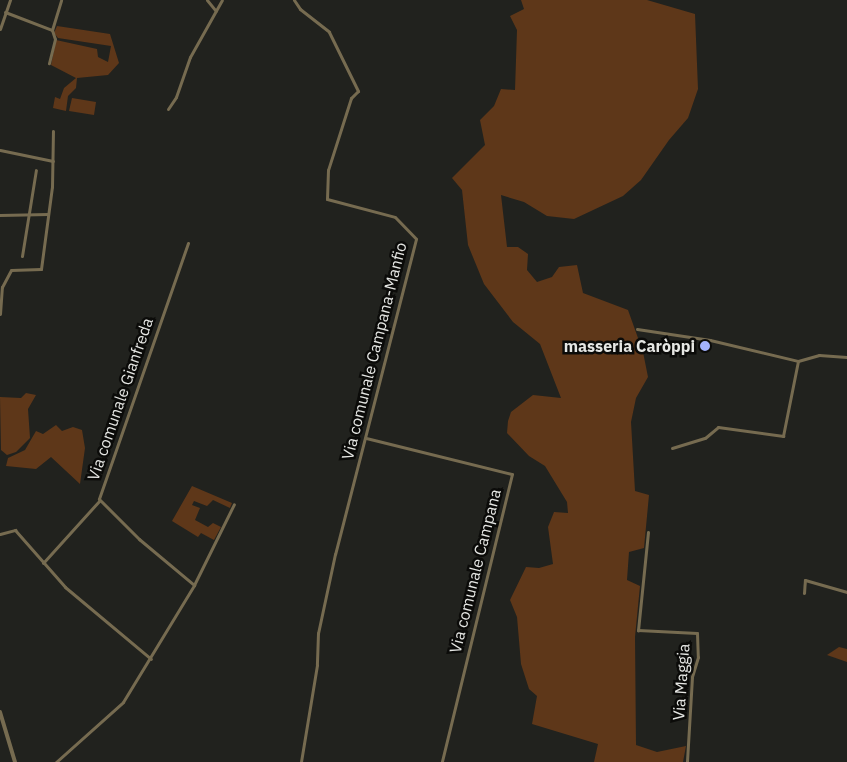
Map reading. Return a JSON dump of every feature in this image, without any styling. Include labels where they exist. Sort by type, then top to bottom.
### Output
[{"type":"street","points":[[0,29],[10,0]]},
{"type":"street","points":[[49,63],[55,39],[52,30],[60,0]]},
{"type":"street","points":[[207,0],[216,11]]},
{"type":"street","points":[[168,109],[176,97],[190,57],[222,0]]},
{"type":"street","name":"Via comunale Campana-Manfio","points":[[294,0],[300,9],[329,32],[358,91],[351,98],[328,170],[327,199],[396,217],[416,239],[335,554],[318,633],[317,665],[301,762]]},
{"type":"street","points":[[6,12],[52,30]]},
{"type":"street","points":[[0,314],[2,287],[11,270],[41,269],[53,161],[54,131]]},
{"type":"street","points":[[0,150],[53,161]]},
{"type":"street","points":[[22,256],[36,170]]},
{"type":"street","points":[[0,215],[48,214]]},
{"type":"street","name":"Via comunale Gianfreda","points":[[188,243],[99,501],[194,585]]},
{"type":"street","points":[[637,328],[710,340],[798,361],[819,355],[847,357]]},
{"type":"street","points":[[672,448],[705,438],[718,426],[783,436],[798,361]]},
{"type":"street","name":"Via comunale Campana","points":[[366,438],[512,474],[442,762]]},
{"type":"street","points":[[43,562],[99,501]]},
{"type":"street","points":[[56,762],[123,702],[152,659],[194,585],[234,504]]},
{"type":"street","points":[[0,534],[14,530],[65,586],[152,659]]},
{"type":"street","name":"Via Maggia","points":[[648,532],[638,630],[697,633],[698,657],[692,677],[687,762]]},
{"type":"street","points":[[804,593],[805,580],[847,592]]},
{"type":"street","points":[[0,712],[15,762]]},
{"type":"shaded area","points":[[521,0],[647,0],[695,14],[698,89],[688,118],[669,140],[641,180],[623,196],[574,219],[547,216],[524,202],[501,195],[507,247],[518,247],[528,254],[527,270],[537,282],[552,277],[559,267],[577,265],[583,293],[628,310],[643,352],[648,377],[636,398],[631,422],[635,491],[649,495],[644,548],[629,552],[627,580],[640,586],[635,637],[636,745],[657,752],[686,746],[683,762],[594,762],[598,744],[532,724],[537,696],[529,689],[521,664],[517,617],[510,600],[526,567],[539,568],[553,564],[548,527],[554,512],[568,513],[567,502],[545,466],[529,456],[507,433],[508,421],[511,412],[533,395],[561,398],[540,344],[513,322],[484,284],[468,245],[462,190],[452,178],[485,145],[480,120],[494,106],[501,89],[515,90],[517,30],[510,16],[524,9]]},
{"type":"shaded area","points":[[57,26],[110,34],[119,63],[108,75],[77,78],[76,88],[68,96],[66,111],[53,108],[55,97],[60,99],[64,88],[76,78],[51,65],[56,40],[97,49],[98,57],[108,62],[111,46],[58,38],[54,33]]},
{"type":"shaded area","points":[[72,98],[96,102],[94,115],[69,111]]},
{"type":"shaded area","points":[[26,393],[36,395],[28,409],[30,438],[16,452],[7,455],[1,450],[0,397],[21,398]]},
{"type":"shaded area","points":[[56,425],[62,431],[73,427],[82,430],[85,448],[80,484],[51,457],[36,469],[6,466],[8,458],[25,450],[36,431],[43,434]]},
{"type":"shaded area","points":[[192,486],[232,503],[230,508],[213,500],[207,506],[194,501],[192,505],[200,508],[195,520],[208,527],[213,523],[221,527],[214,540],[201,533],[198,537],[172,521]]},
{"type":"shaded area","points":[[839,647],[847,649],[847,662],[827,655]]},
{"type":"place","name":"masseria Caròppi","points":[[705,346]]}]
